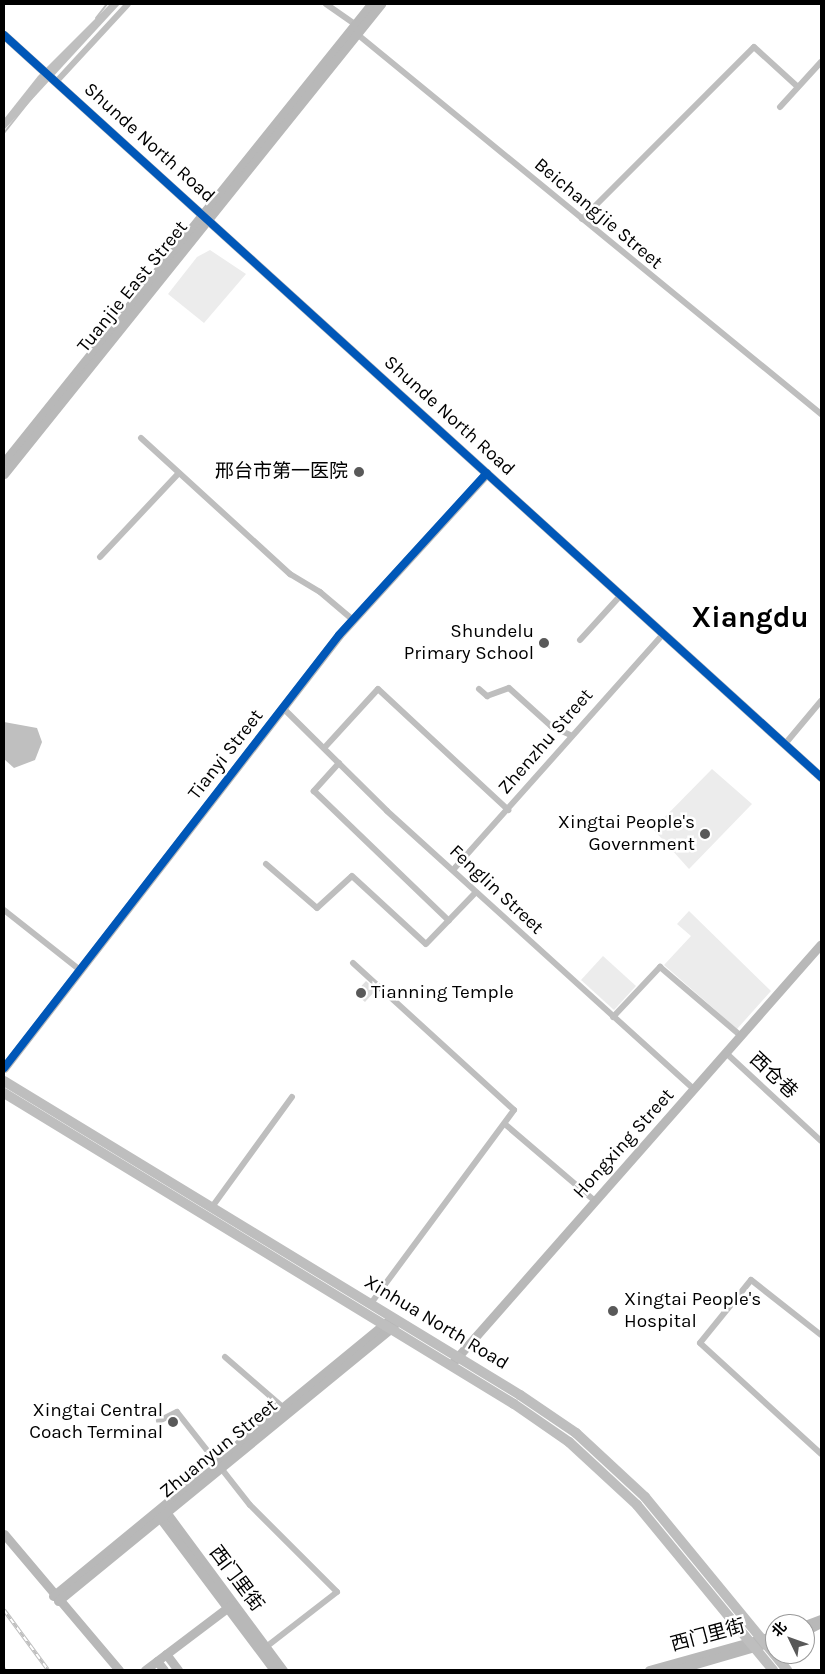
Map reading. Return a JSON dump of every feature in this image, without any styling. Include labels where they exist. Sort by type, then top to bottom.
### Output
[{"type":"main road","name":"Xinhua North Road","points":[[4,1081],[458,1356],[549,1414],[614,1465],[765,1639]]},
{"type":"main road","name":"Xinhua North Road","points":[[4,1093],[543,1423],[602,1470],[752,1644],[772,1670]]},
{"type":"street","points":[[54,80],[128,4]]},
{"type":"street","name":"Beichangjie Street","points":[[326,4],[582,219],[821,414]]},
{"type":"street","name":"Tuanjie East Street","points":[[356,29],[371,4]]},
{"type":"street","name":"Tuanjie East Street","points":[[4,462],[206,216],[356,29],[381,4]]},
{"type":"street","name":"Shunde North Road","points":[[4,35],[206,216],[821,777]]},
{"type":"street","points":[[582,219],[754,47],[798,87]]},
{"type":"street","points":[[780,107],[821,62]]},
{"type":"street","name":"Tuanjie East Street","points":[[4,474],[206,216]]},
{"type":"street","points":[[141,438],[290,574],[325,595],[352,619]]},
{"type":"street","points":[[100,557],[179,473]]},
{"type":"street","name":"Tianyi Street","points":[[4,1068],[352,619],[487,473]]},
{"type":"street","points":[[580,640],[621,595]]},
{"type":"street","name":"Zhenzhu Street","points":[[453,870],[508,810],[570,735],[664,634]]},
{"type":"street","points":[[479,689],[487,696],[509,688],[551,726],[570,735]]},
{"type":"street","points":[[326,746],[378,689],[508,810]]},
{"type":"street","points":[[785,744],[821,701]]},
{"type":"street","name":"Fenglin Street","points":[[284,708],[326,746],[339,763],[476,892],[694,1089]]},
{"type":"street","points":[[339,763],[314,791],[449,921]]},
{"type":"street","points":[[266,864],[317,908],[352,876],[424,943],[449,921],[476,892]]},
{"type":"street","points":[[4,910],[80,970]]},
{"type":"street","name":"Hongxing Street","points":[[450,1365],[821,944]]},
{"type":"street","points":[[353,963],[513,1109],[506,1124],[371,1303]]},
{"type":"street","points":[[613,1017],[660,967],[741,1036]]},
{"type":"street","name":"西仓巷","points":[[726,1053],[821,1141]]},
{"type":"street","points":[[212,1207],[292,1097]]},
{"type":"street","points":[[506,1124],[595,1201]]},
{"type":"street","points":[[821,1335],[751,1280],[700,1343],[821,1454]]},
{"type":"street","name":"Zhuanyun Street","points":[[56,1598],[396,1319]]},
{"type":"street","points":[[225,1358],[286,1410]]},
{"type":"street","points":[[159,1421],[177,1412],[218,1465],[337,1592],[266,1647]]},
{"type":"street","points":[[161,1512],[274,1670]]},
{"type":"street","points":[[4,1534],[56,1598],[119,1670]]},
{"type":"street","points":[[145,1670],[230,1606]]},
{"type":"street","name":"西门里街","points":[[230,1606],[266,1647],[283,1670]]},
{"type":"street","name":"西门里街","points":[[649,1670],[765,1641]]},
{"type":"street","points":[[675,1670],[752,1644]]},
{"type":"street","points":[[166,1654],[178,1670]]},
{"type":"street","points":[[157,1661],[164,1670]]},
{"type":"shaded area","points":[[110,4],[120,4],[4,130],[4,119],[38,76]]},
{"type":"shaded area","points":[[210,250],[246,274],[204,323],[168,294],[197,257]]},
{"type":"shaded area","points":[[4,722],[37,728],[42,742],[35,760],[14,768],[4,759]]},
{"type":"shaded area","points":[[712,769],[752,804],[689,869],[653,829]]},
{"type":"shaded area","points":[[689,911],[771,991],[737,1029],[664,965],[691,936],[677,924]]},
{"type":"shaded area","points":[[603,956],[636,986],[614,1010],[581,980]]},
{"type":"building","points":[[366,981],[376,990],[365,1002],[355,993]]},
{"type":"waterway","points":[[96,18],[107,4]]},
{"type":"waterway","points":[[4,133],[38,90]]},
{"type":"railway","points":[[4,1610],[48,1670]]},
{"type":"cycle path","points":[[4,35],[821,777]]},
{"type":"cycle path","points":[[4,1068],[339,635],[487,473]]},
{"type":"place","name":"邢台市第一医院","points":[[359,472]]},
{"type":"place","name":"Shundelu Primary School","points":[[544,643]]},
{"type":"place","name":"Xingtai People's Government","points":[[705,834]]},
{"type":"place","name":"Tianning Temple","points":[[361,993]]},
{"type":"place","name":"Xingtai People's Hospital","points":[[613,1311]]},
{"type":"place","name":"Xingtai Central Coach Terminal","points":[[173,1422]]},
{"type":"district","name":"Xiangdu","points":[[750,618]]}]
